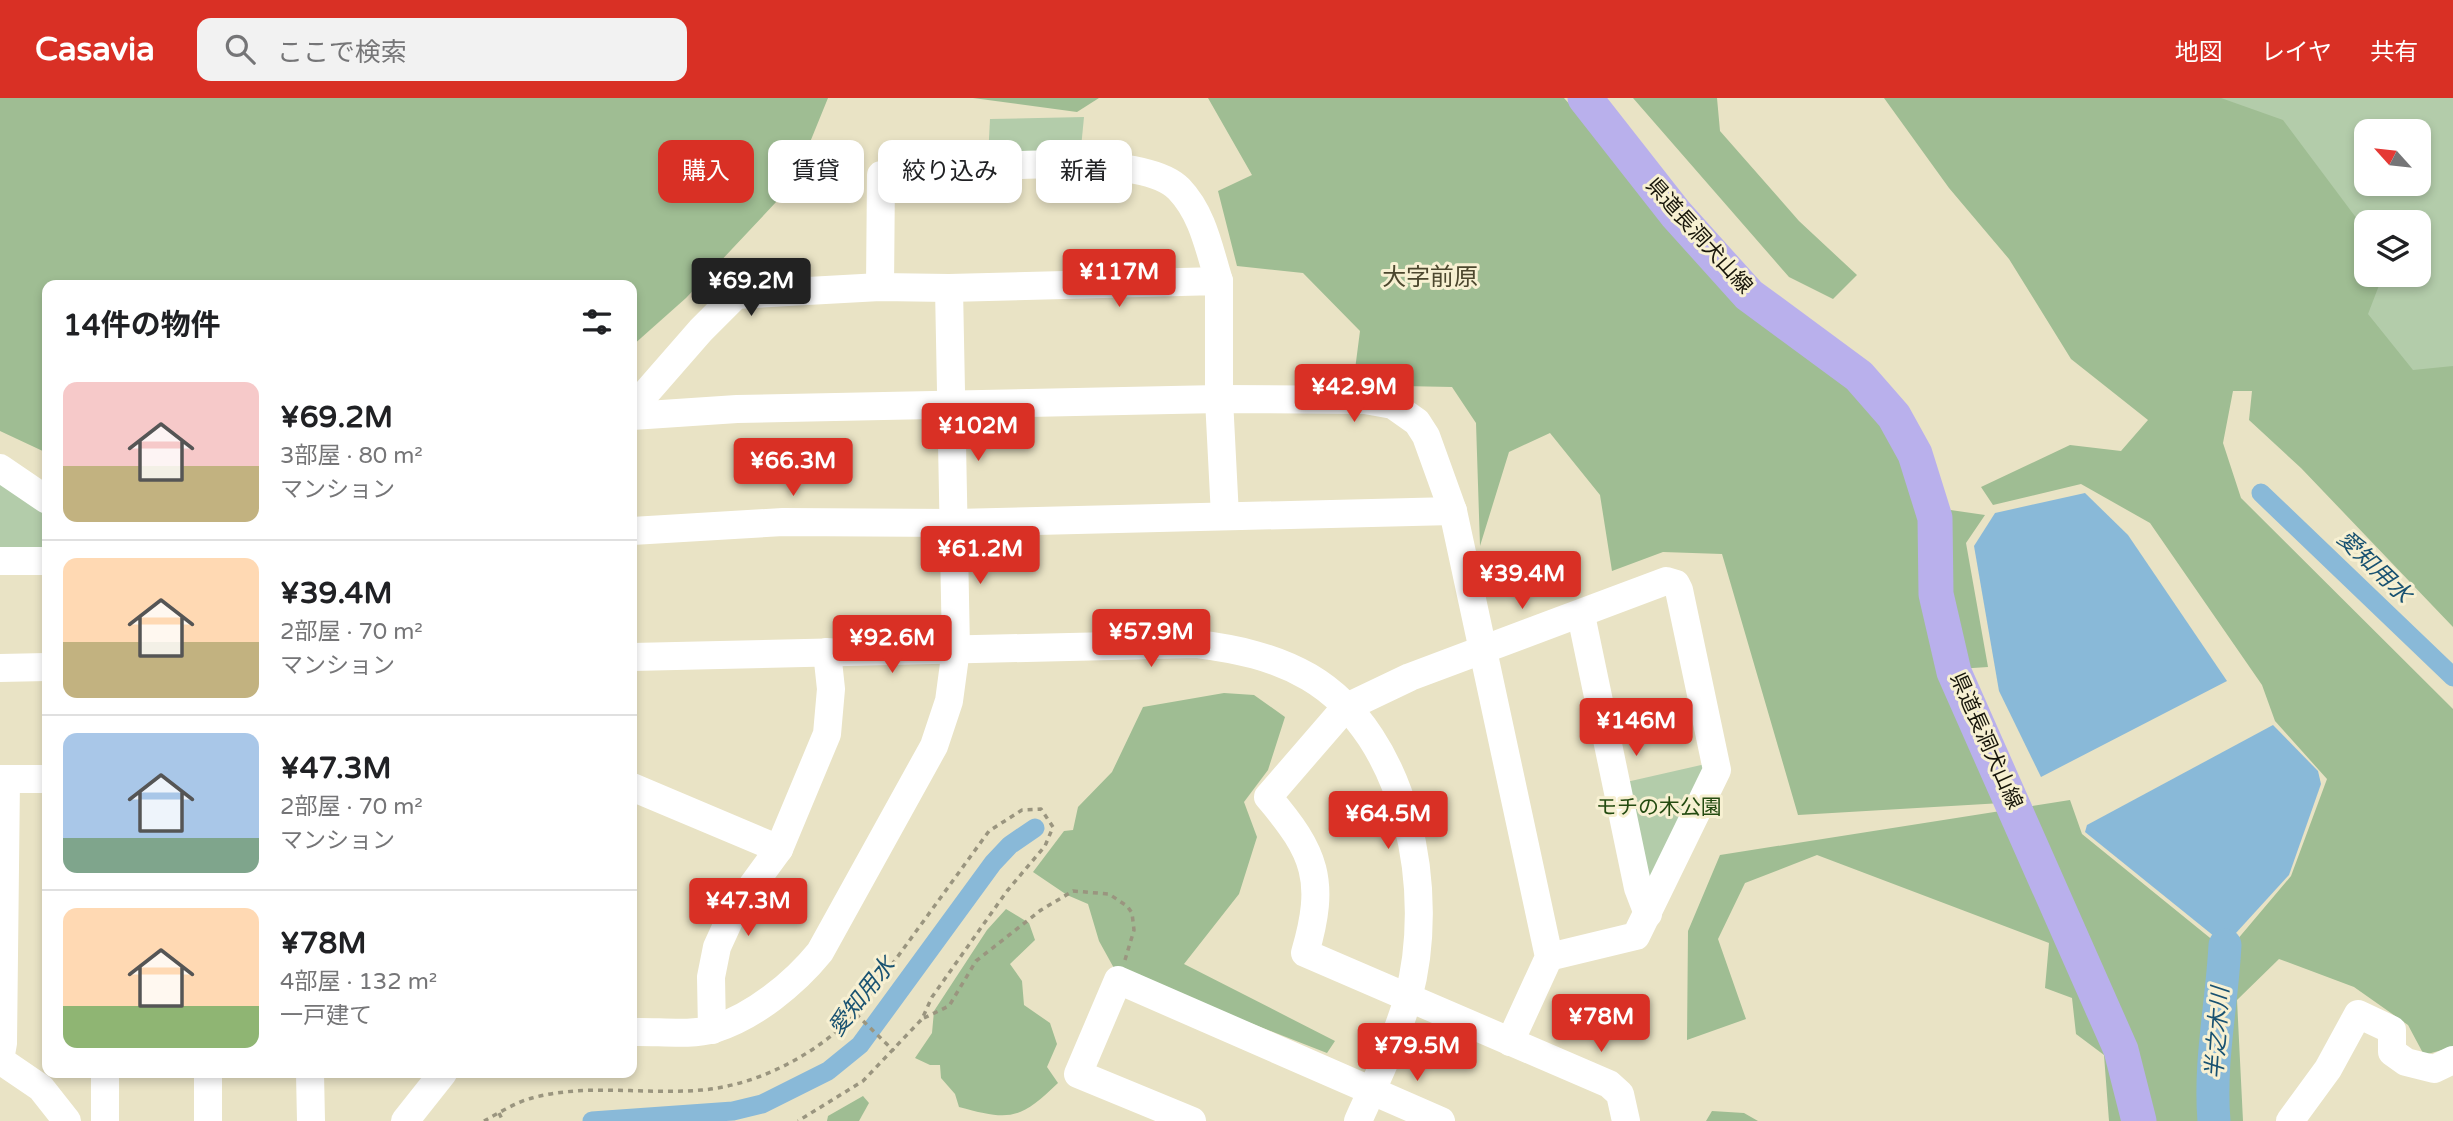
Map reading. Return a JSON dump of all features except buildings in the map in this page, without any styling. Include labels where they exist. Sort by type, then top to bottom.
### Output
[{"type":"main road","name":"県道長洞犬山線","points":[[1585,98],[1676,214],[1749,295],[1859,376],[1894,416],[1915,454],[1935,518],[1936,594],[1954,672],[2121,1050],[2139,1121]]},
{"type":"street","points":[[880,287],[881,175],[1012,166],[1121,167],[1164,177],[1179,189],[1200,221],[1219,281],[1219,399],[1225,516]]},
{"type":"street","points":[[637,403],[701,330],[736,295],[880,287],[949,288],[1219,281]]},
{"type":"street","points":[[637,1032],[712,1030],[769,999],[806,969],[820,953],[934,746],[948,701],[956,649],[949,288]]},
{"type":"street","points":[[637,416],[737,409],[951,404],[1219,399],[1365,400],[1393,405],[1417,422],[1426,436],[1453,511],[1481,653],[1549,957],[1510,1042]]},
{"type":"street","points":[[0,468],[42,497]]},
{"type":"street","points":[[637,531],[783,522],[955,523],[1453,511]]},
{"type":"street","points":[[0,561],[42,561]]},
{"type":"street","points":[[1549,957],[1636,936],[1717,770],[1676,584],[1666,581],[1481,653],[1410,677],[1345,708],[1268,797],[1299,833],[1316,878],[1316,914],[1305,953],[1609,1084],[1620,1094],[1626,1121]]},
{"type":"street","points":[[1581,615],[1638,888],[1647,914]]},
{"type":"street","points":[[637,657],[1198,644],[1238,650],[1281,663],[1311,679],[1345,708],[1383,757],[1402,801],[1415,857],[1419,896],[1418,937],[1409,996],[1358,1121]]},
{"type":"street","points":[[712,1030],[711,977],[717,947],[733,912],[779,849],[827,734],[831,689],[827,652]]},
{"type":"street","points":[[0,668],[42,667]]},
{"type":"street","points":[[42,779],[3,779],[6,938],[3,1043],[0,1060],[41,1088],[67,1121]]},
{"type":"street","points":[[637,789],[779,849]]},
{"type":"street","points":[[1192,1121],[1078,1074],[1118,980],[1441,1121]]},
{"type":"street","points":[[2290,1121],[2328,1069],[2358,1014],[2392,1030],[2392,1052],[2406,1062],[2434,1069],[2453,1060]]},
{"type":"street","points":[[105,1078],[105,1121]]},
{"type":"street","points":[[208,1078],[208,1121]]},
{"type":"street","points":[[310,1078],[311,1121]]},
{"type":"street","points":[[405,1121],[439,1078]]},
{"type":"path","points":[[798,1121],[841,1097],[894,1051],[922,1019],[932,996],[1007,891],[1045,846],[1053,827],[1041,809]]},
{"type":"path","points":[[922,1019],[948,1006],[976,961],[1041,910],[1073,891],[1109,894],[1120,900],[1132,913],[1132,942],[1118,980]]},
{"type":"path","points":[[856,1014],[894,1051]]},
{"type":"path","points":[[499,1113],[503,1121]]},
{"type":"green space","points":[[0,98],[828,98],[811,140],[768,140],[768,203],[775,203],[686,298],[637,342],[637,280],[42,280],[42,451],[0,431]]},
{"type":"green space","points":[[973,98],[1099,98],[1077,112]]},
{"type":"green space","points":[[1208,98],[1564,98],[1746,303],[1882,417],[1923,506],[1985,515],[1966,543],[1988,667],[1942,670],[2002,803],[1798,815],[1722,554],[1663,552],[1612,571],[1600,495],[1550,433],[1509,452],[1480,546],[1476,423],[1452,387],[1353,385],[1360,331],[1303,273],[1237,266],[1218,191],[1252,175]]},
{"type":"green space","points":[[1633,98],[1717,98],[1720,131],[1799,221],[1857,275],[1833,299],[1789,277]]},
{"type":"green space","points":[[1884,98],[2221,98],[2283,120],[2354,215],[2354,287],[2378,287],[2368,314],[2413,370],[2453,366],[2453,627],[2301,468],[2249,420],[2252,391],[2233,391],[2223,443],[2241,498],[2453,709],[2453,1047],[2424,1055],[2408,1025],[2354,987],[2279,959],[2237,1000],[2243,1121],[2109,1121],[2104,1055],[2076,1034],[2072,998],[2045,988],[2049,943],[1817,855],[1745,883],[1718,939],[1746,1019],[1687,1040],[1688,931],[1720,855],[2070,800],[2082,834],[2220,946],[2231,947],[2291,876],[2327,779],[2275,721],[2262,685],[2150,523],[2081,484],[1993,505],[1981,487],[2070,445],[2121,451],[2148,420],[2071,359],[2009,259],[1949,188]]},
{"type":"green space","points":[[1965,98],[2453,98],[2453,424]]},
{"type":"green space","points":[[1084,117],[1082,140],[1036,140],[1036,158],[1022,158],[1022,140],[989,140],[990,119]]},
{"type":"green space","points":[[0,481],[42,508],[42,550],[0,551]]},
{"type":"green space","points":[[1224,693],[1254,695],[1285,717],[1268,770],[1244,802],[1257,837],[1239,894],[1184,964],[1335,1041],[1327,1053],[1115,970],[1099,941],[1088,904],[1067,895],[1033,872],[1064,831],[1073,830],[1078,807],[1112,772],[1143,707]]},
{"type":"green space","name":"モチの木公園","points":[[1710,763],[1651,898],[1622,783]]},
{"type":"green space","points":[[1006,909],[1029,923],[1035,940],[1010,964],[1022,981],[1024,1005],[1050,1023],[1057,1044],[1047,1067],[1058,1083],[1023,1111],[1003,1115],[959,1107],[955,1094],[941,1078],[940,1065],[930,1065],[915,1058],[932,1033],[934,1011],[987,930]]},
{"type":"green space","points":[[863,1096],[869,1103],[859,1121],[827,1121],[828,1116]]},
{"type":"green space","points":[[1712,1111],[1744,1113],[1758,1121],[1706,1121]]},
{"type":"water","points":[[2085,493],[2128,535],[2227,681],[2041,777],[1999,691],[1974,546],[1995,513]]},
{"type":"water","points":[[2273,725],[2318,771],[2321,784],[2289,875],[2225,945],[2085,832],[2087,825]]},
{"type":"waterway","name":"愛知用水","points":[[2261,493],[2453,677]]},
{"type":"waterway","name":"愛知用水","points":[[592,1121],[733,1111],[762,1104],[828,1071],[860,1045],[993,863],[1010,845],[1035,828]]},
{"type":"waterway","name":"半之木川","points":[[2214,1121],[2214,1055],[2225,945]]},
{"type":"district","name":"大字前原","points":[[1430,277]]}]
